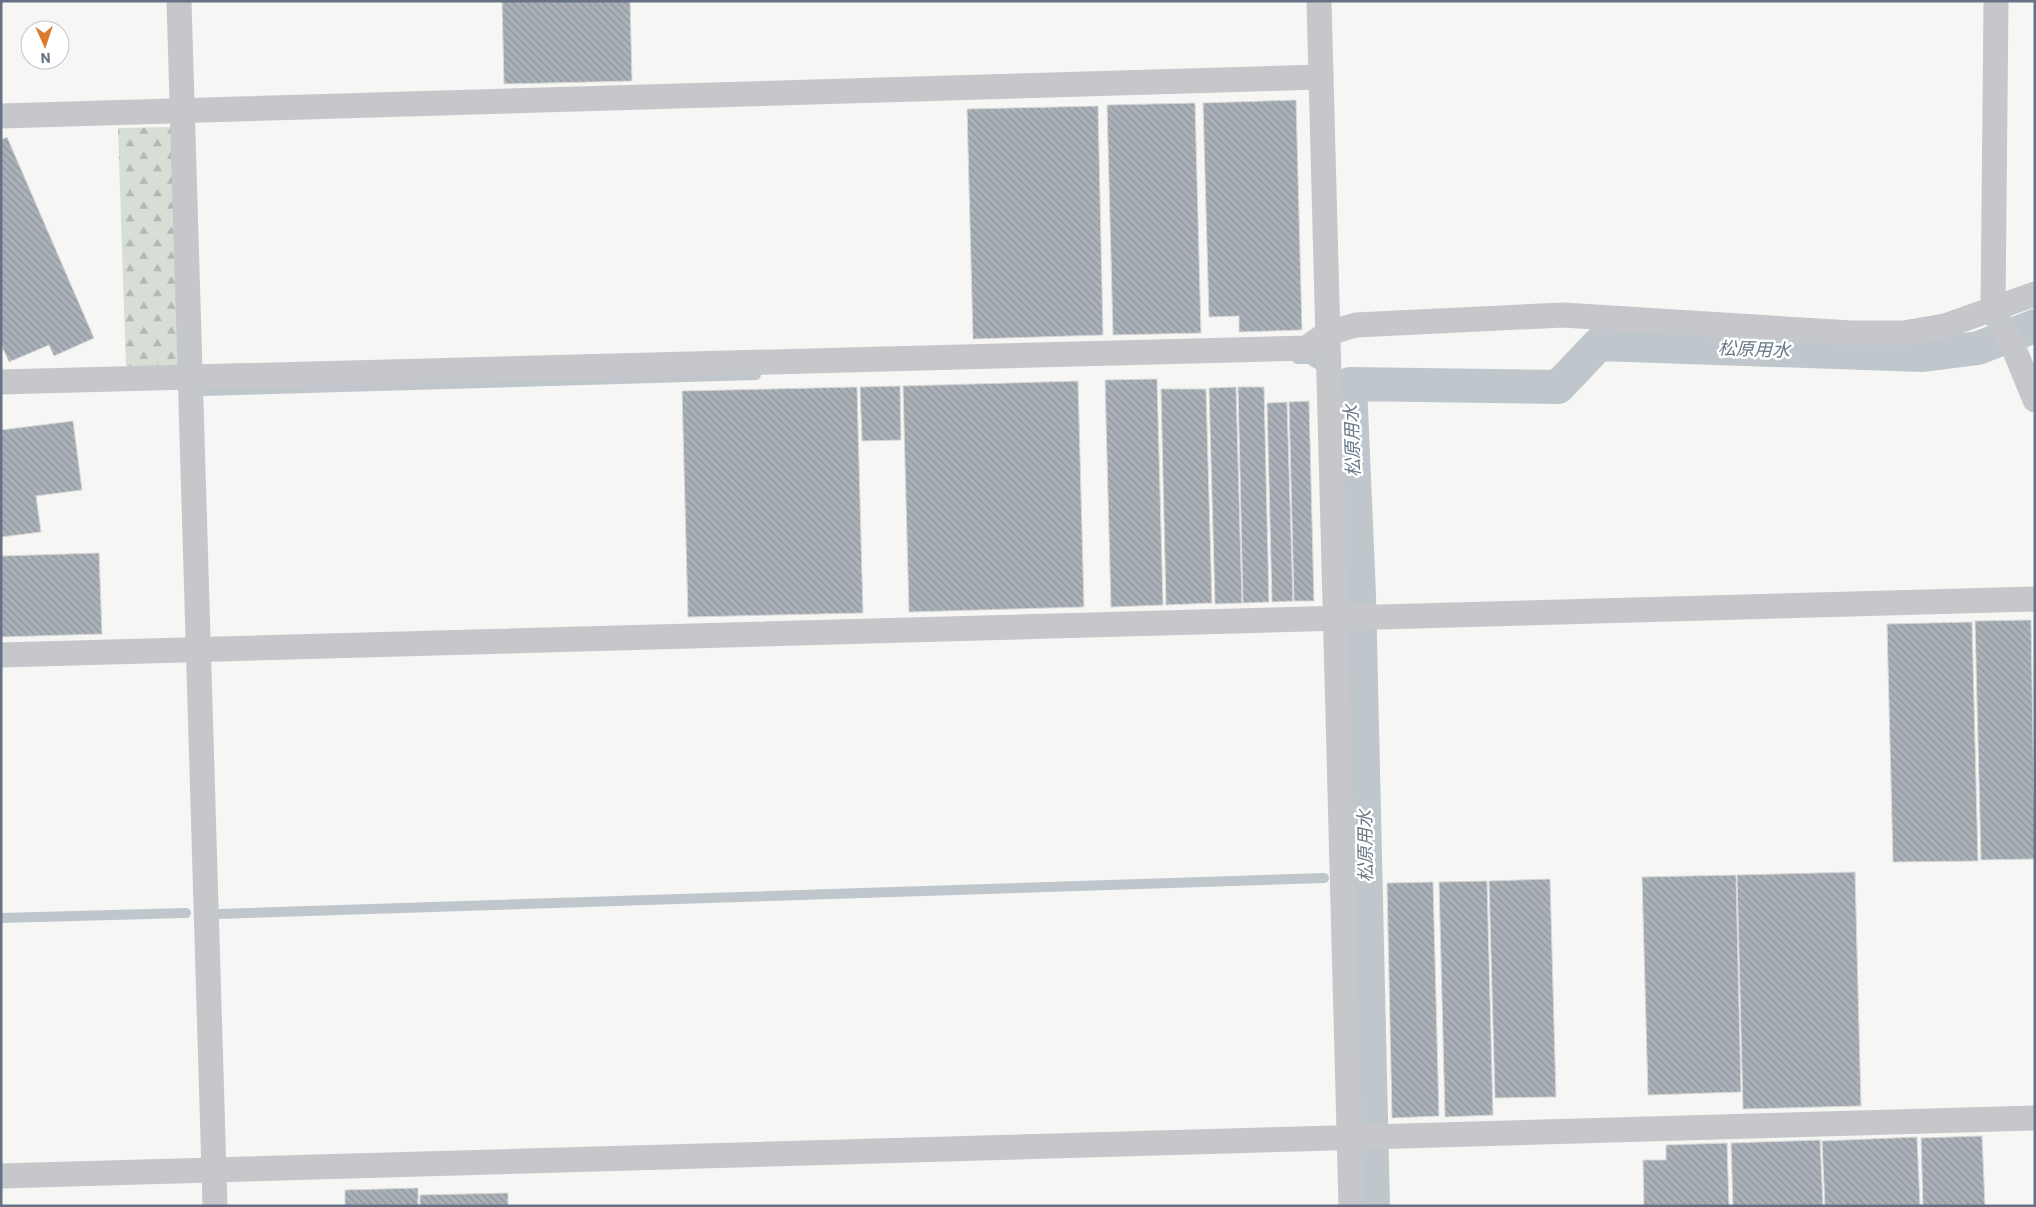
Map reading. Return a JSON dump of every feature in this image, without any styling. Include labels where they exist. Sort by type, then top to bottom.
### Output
[{"type":"street","points":[[179,1],[215,1206]]},
{"type":"street","points":[[1319,1],[1350,1206]]},
{"type":"street","points":[[1996,1],[1994,310],[2015,351],[2035,400]]},
{"type":"street","points":[[1,116],[1321,77]]},
{"type":"street","points":[[1,382],[1306,348],[1328,333],[1356,325],[1563,314],[1851,333],[1903,333],[1945,326],[2035,294]]},
{"type":"street","points":[[1,655],[198,648],[2035,599]]},
{"type":"street","points":[[1,1176],[1348,1136],[2035,1118]]},
{"type":"green space","points":[[171,127],[180,367],[126,368],[118,128]]},
{"type":"building","points":[[502,1],[630,1],[632,81],[504,84]]},
{"type":"building","points":[[1296,100],[1302,330],[1239,332],[1239,316],[1209,317],[1203,103]]},
{"type":"building","points":[[1195,103],[1201,333],[1113,335],[1107,105]]},
{"type":"building","points":[[1098,106],[1103,335],[973,339],[967,109]]},
{"type":"building","points":[[7,137],[94,338],[54,356],[49,345],[9,362],[1,344],[1,140]]},
{"type":"building","points":[[1157,379],[1163,605],[1111,607],[1105,380]]},
{"type":"building","points":[[1078,381],[1084,607],[909,612],[903,386]]},
{"type":"building","points":[[900,386],[901,440],[862,441],[860,387]]},
{"type":"building","points":[[857,387],[863,613],[688,617],[682,391]]},
{"type":"building","points":[[1236,387],[1242,603],[1215,604],[1209,388]]},
{"type":"building","points":[[1238,387],[1264,387],[1269,602],[1243,603]]},
{"type":"building","points":[[1161,389],[1206,389],[1212,603],[1166,605]]},
{"type":"building","points":[[1309,401],[1314,601],[1294,601],[1289,402]]},
{"type":"building","points":[[1287,402],[1293,601],[1272,602],[1267,403]]},
{"type":"building","points":[[73,421],[82,490],[36,496],[41,532],[1,537],[1,430]]},
{"type":"building","points":[[99,553],[102,634],[1,637],[1,556]]},
{"type":"building","points":[[2031,620],[2035,859],[1981,860],[1975,621]]},
{"type":"building","points":[[1972,622],[1978,861],[1893,862],[1887,624]]},
{"type":"building","points":[[1855,872],[1861,1106],[1743,1109],[1737,875]]},
{"type":"building","points":[[1736,875],[1741,1092],[1648,1095],[1642,877]]},
{"type":"building","points":[[1550,879],[1556,1097],[1495,1098],[1489,881]]},
{"type":"building","points":[[1487,881],[1493,1115],[1445,1117],[1439,882]]},
{"type":"building","points":[[1433,882],[1439,1116],[1392,1118],[1387,883]]},
{"type":"building","points":[[1982,1136],[1985,1206],[1923,1206],[1921,1138]]},
{"type":"building","points":[[1917,1137],[1920,1206],[1825,1206],[1822,1141]]},
{"type":"building","points":[[1820,1140],[1823,1206],[1733,1206],[1731,1143]]},
{"type":"building","points":[[1727,1143],[1729,1206],[1644,1206],[1643,1160],[1666,1160],[1666,1145]]},
{"type":"building","points":[[418,1188],[418,1206],[345,1206],[345,1190]]},
{"type":"building","points":[[508,1193],[508,1206],[420,1206],[420,1195]]},
{"type":"waterway","name":"松原用水","points":[[1373,1206],[1359,596],[1350,384],[1558,387],[1599,344],[1923,355],[1978,348],[2035,326]]},
{"type":"waterway","points":[[1297,359],[1309,359],[1350,384]]},
{"type":"waterway","points":[[204,391],[756,375]]},
{"type":"waterway","points":[[218,914],[1324,878]]},
{"type":"waterway","points":[[1,918],[186,913]]}]
